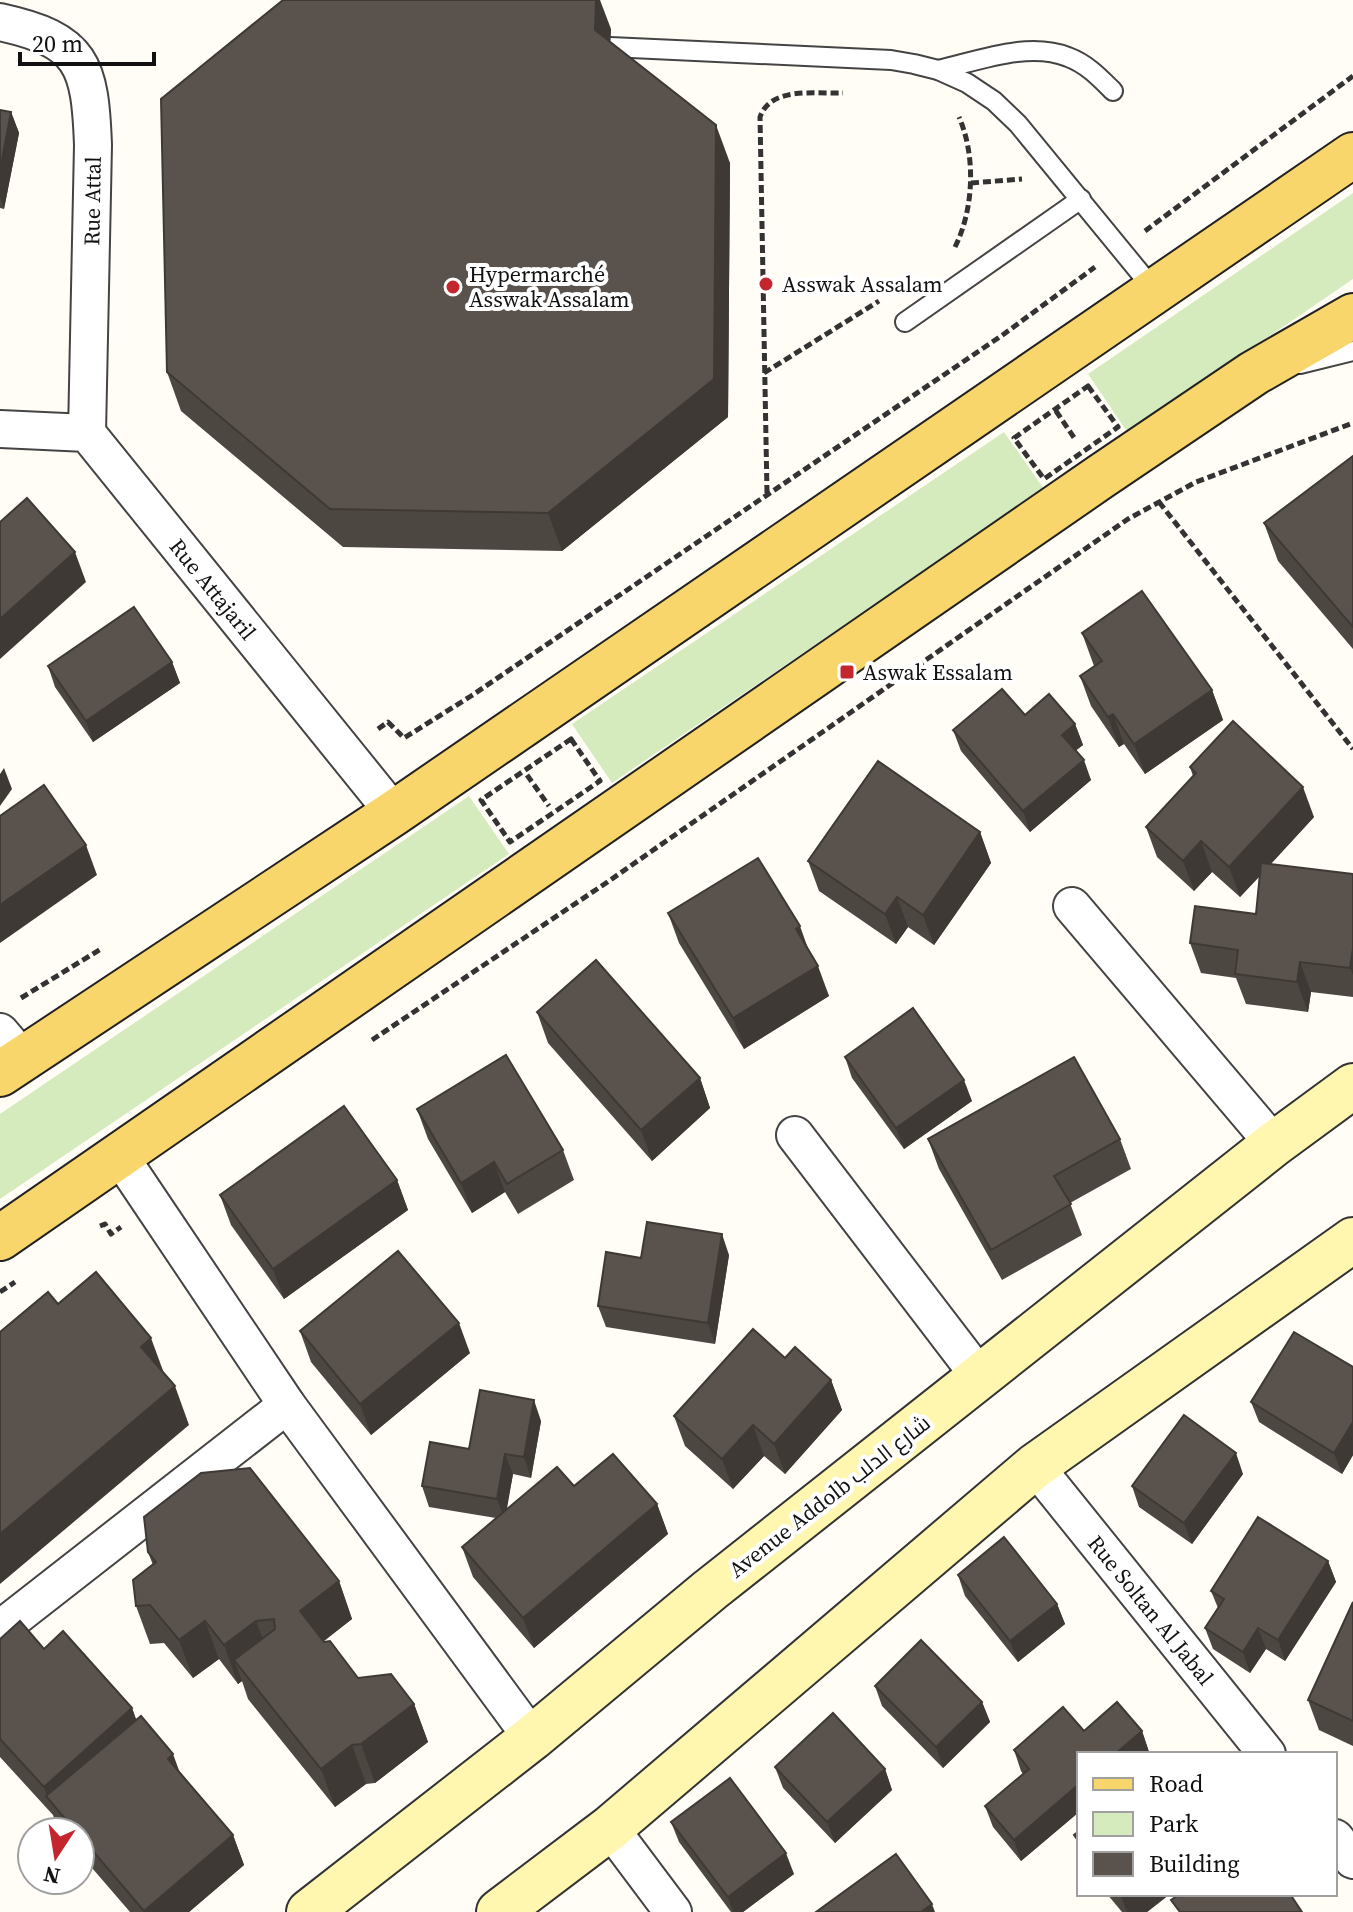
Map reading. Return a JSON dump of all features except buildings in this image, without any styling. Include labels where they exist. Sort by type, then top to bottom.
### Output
[{"type":"main road","points":[[9,1042],[394,813],[1353,155]]},
{"type":"main road","points":[[0,1238],[1254,373],[1353,316]]},
{"type":"street","name":"Rue Attal","points":[[0,22],[53,39],[69,49],[86,77],[93,145],[87,433]]},
{"type":"street","points":[[0,429],[87,433]]},
{"type":"street","name":"Rue Attajaril","points":[[87,433],[394,813]]},
{"type":"street","points":[[1072,906],[1274,1144]]},
{"type":"street","name":"Avenue Addolb شارع الدلب","points":[[309,1912],[532,1738],[710,1590],[1274,1144],[1353,1086]]},
{"type":"street","points":[[795,1135],[980,1377]]},
{"type":"street","points":[[119,1155],[287,1405],[532,1738]]},
{"type":"street","points":[[499,1912],[610,1828],[1035,1466],[1348,1253]]},
{"type":"street","points":[[0,1629],[287,1405]]},
{"type":"street","name":"Rue Soltan Al Jabal","points":[[1035,1466],[1265,1752]]},
{"type":"street","points":[[610,1828],[673,1912]]},
{"type":"street","points":[[1337,1840],[1353,1860]]},
{"type":"lane","points":[[610,47],[891,60],[938,70],[967,83],[994,101],[1018,124],[1155,291]]},
{"type":"lane","points":[[938,70],[1040,51],[1068,57],[1093,71],[1113,91]]},
{"type":"lane","points":[[905,322],[1081,199]]},
{"type":"lane","points":[[1254,373],[1353,351]]},
{"type":"path","points":[[344,752],[388,722],[404,738],[471,696],[1004,334],[1353,76]]},
{"type":"path","points":[[767,494],[760,117],[763,109],[777,97],[847,93]]},
{"type":"path","points":[[946,259],[961,235],[971,183],[965,130],[959,116]]},
{"type":"path","points":[[971,183],[1062,176]]},
{"type":"path","points":[[764,373],[881,300]]},
{"type":"path","points":[[1088,386],[1118,427],[1044,479],[1014,438],[1088,386]]},
{"type":"path","points":[[1063,422],[1076,441]]},
{"type":"path","points":[[370,1041],[606,883],[1128,519],[1196,482],[1353,423]]},
{"type":"path","points":[[1159,502],[1353,749]]},
{"type":"path","points":[[571,739],[600,781],[510,842],[481,800],[571,739]]},
{"type":"path","points":[[533,783],[547,802]]},
{"type":"path","points":[[9,1042],[108,944]]},
{"type":"path","points":[[92,1232],[105,1224],[111,1234],[153,1206]]},
{"type":"path","points":[[0,1292],[26,1275]]},
{"type":"green space","points":[[1353,193],[1353,279],[1128,433],[1088,374]]},
{"type":"green space","points":[[1004,432],[1044,489],[612,783],[572,724]]},
{"type":"green space","points":[[469,796],[509,854],[0,1199],[0,1114]]},
{"type":"place","name":"Asswak Assalam","points":[[766,284]]},
{"type":"place","name":"Hypermarché Asswak Assalam","points":[[453,287]]},
{"type":"place","name":"Aswak Essalam","points":[[847,672]]}]
